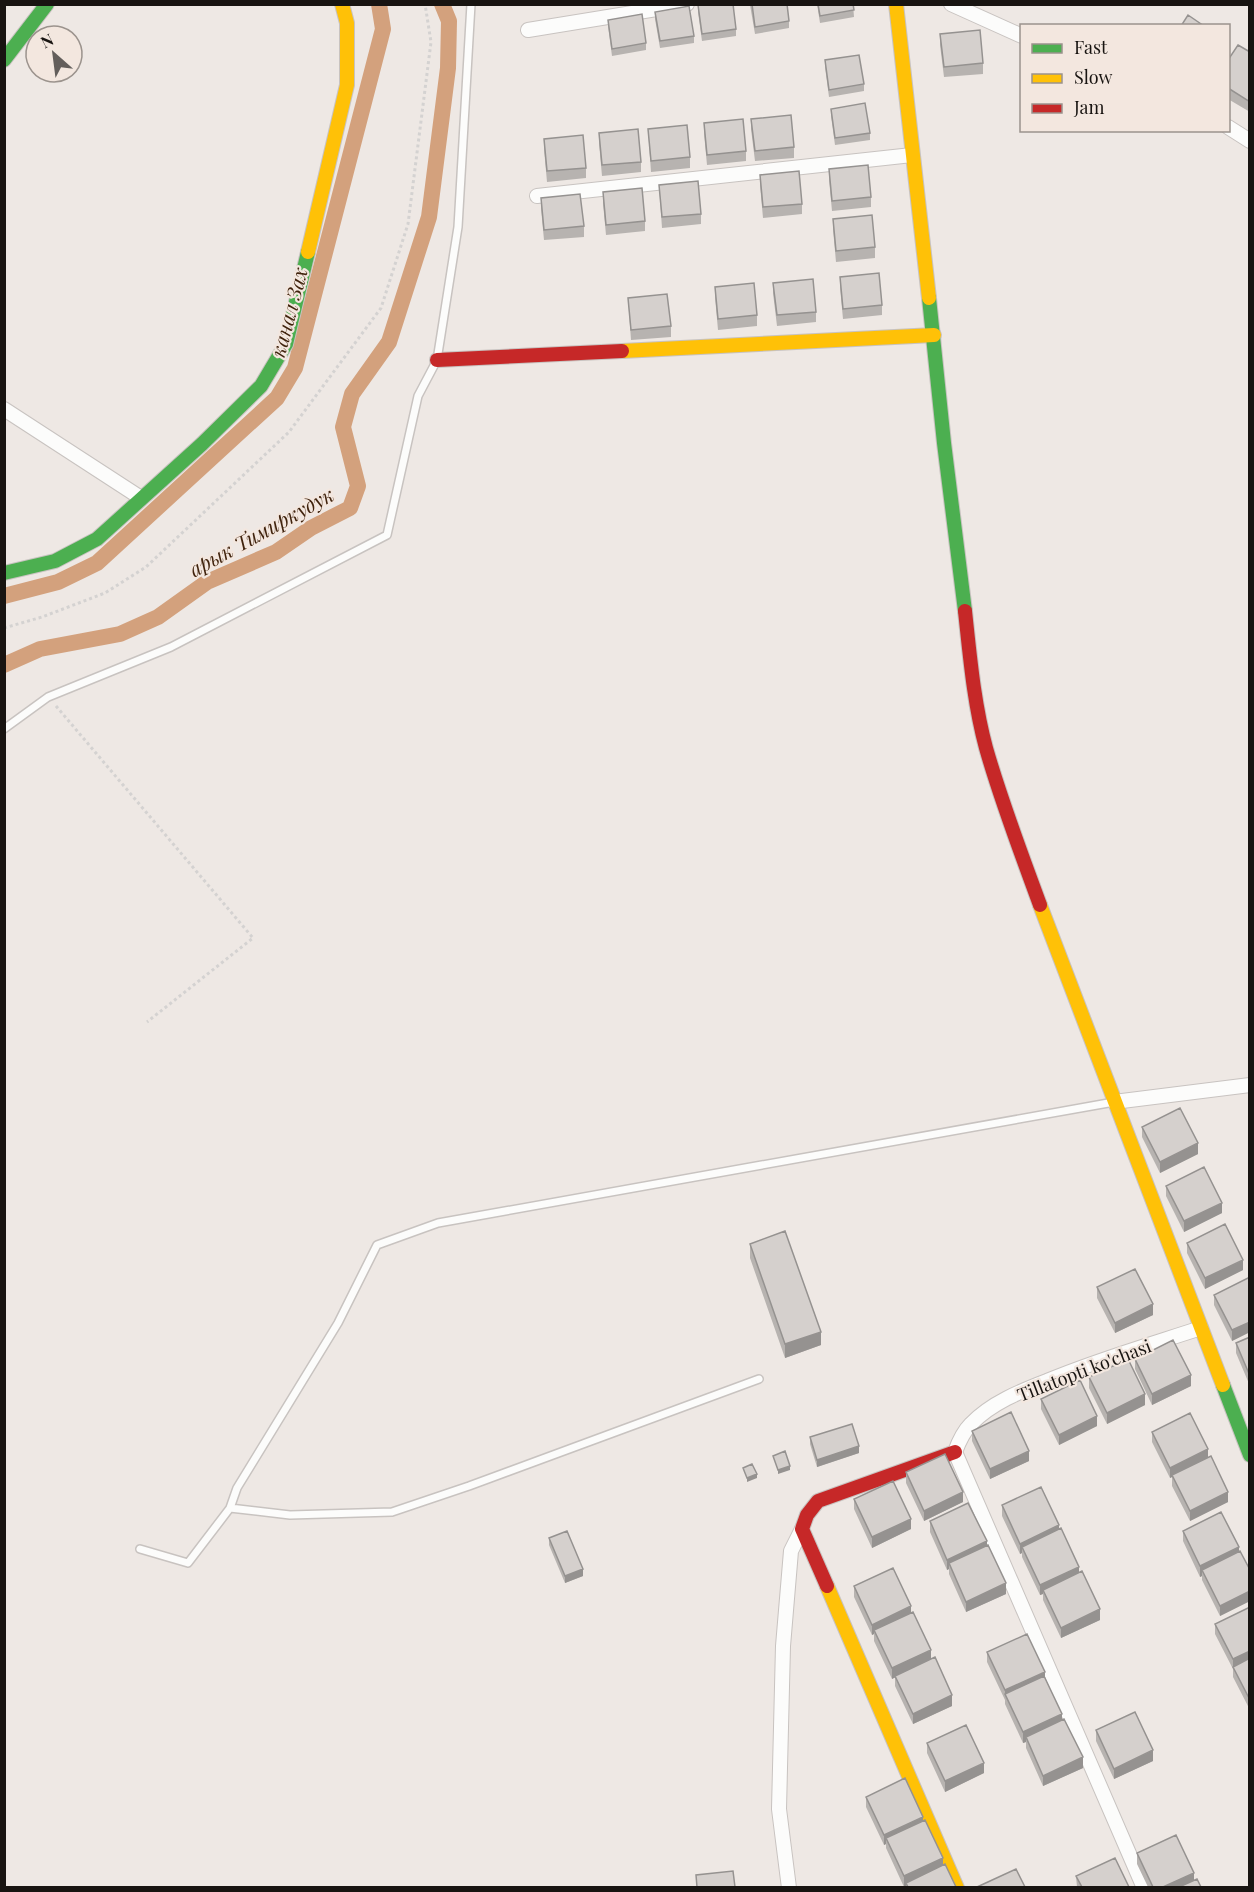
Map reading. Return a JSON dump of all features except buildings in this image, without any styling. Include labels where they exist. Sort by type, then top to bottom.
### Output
[{"type":"street","points":[[4,60],[47,4]]},
{"type":"street","points":[[4,573],[55,561],[97,539],[202,444],[261,386],[286,344],[347,85],[347,23],[342,4]]},
{"type":"street","points":[[528,30],[687,4]]},
{"type":"street","points":[[896,4],[934,334],[944,443],[970,658],[980,720],[1008,815],[1114,1102],[1250,1455]]},
{"type":"street","points":[[951,4],[1020,35]]},
{"type":"street","points":[[1230,128],[1250,141]]},
{"type":"street","points":[[537,196],[912,155]]},
{"type":"street","points":[[437,360],[934,334]]},
{"type":"street","points":[[4,409],[141,498]]},
{"type":"street","points":[[1114,1102],[1250,1085]]},
{"type":"street","name":"Tillatopti ko'chasi","points":[[955,1452],[960,1438],[971,1423],[994,1406],[1020,1392],[1081,1367],[1201,1328]]},
{"type":"street","points":[[789,1887],[779,1809],[783,1646],[791,1551],[807,1515],[818,1501],[955,1452],[1144,1887]]},
{"type":"street","points":[[802,1529],[957,1887]]},
{"type":"lane","points":[[4,729],[48,697],[171,647],[387,535],[418,396],[437,360],[458,227],[471,4]]},
{"type":"lane","points":[[140,1549],[188,1563],[230,1508],[237,1488],[338,1323],[378,1245],[438,1222],[1114,1102]]},
{"type":"lane","points":[[230,1508],[290,1515],[392,1512],[759,1379]]},
{"type":"path","points":[[48,697],[253,938],[147,1022]]},
{"type":"waterway","name":"канал Зах","points":[[4,596],[58,582],[97,563],[277,398],[295,368],[383,29],[379,4]]},
{"type":"waterway","name":"арык Тимиркудук","points":[[4,665],[40,649],[120,634],[158,617],[207,582],[276,552],[311,528],[350,508],[358,486],[343,427],[352,394],[389,342],[429,217],[448,68],[449,21],[442,4]]},
{"type":"traffic: fast","points":[[4,60],[47,4]]},
{"type":"traffic: fast","points":[[4,573],[55,561],[97,539],[202,444],[261,386],[286,344],[308,252]]},
{"type":"traffic: fast","points":[[929,298],[965,611]]},
{"type":"traffic: fast","points":[[1223,1385],[1250,1455]]},
{"type":"traffic: slow","points":[[308,252],[347,85],[347,23],[342,4]]},
{"type":"traffic: slow","points":[[896,4],[929,298]]},
{"type":"traffic: slow","points":[[622,351],[934,335]]},
{"type":"traffic: slow","points":[[1040,905],[1223,1385]]},
{"type":"traffic: slow","points":[[827,1586],[957,1888]]},
{"type":"traffic: jam","points":[[437,360],[622,351]]},
{"type":"traffic: jam","points":[[965,611],[975,697],[986,748],[1040,905]]},
{"type":"traffic: jam","points":[[827,1586],[802,1529],[807,1515],[818,1501],[955,1452]]}]
